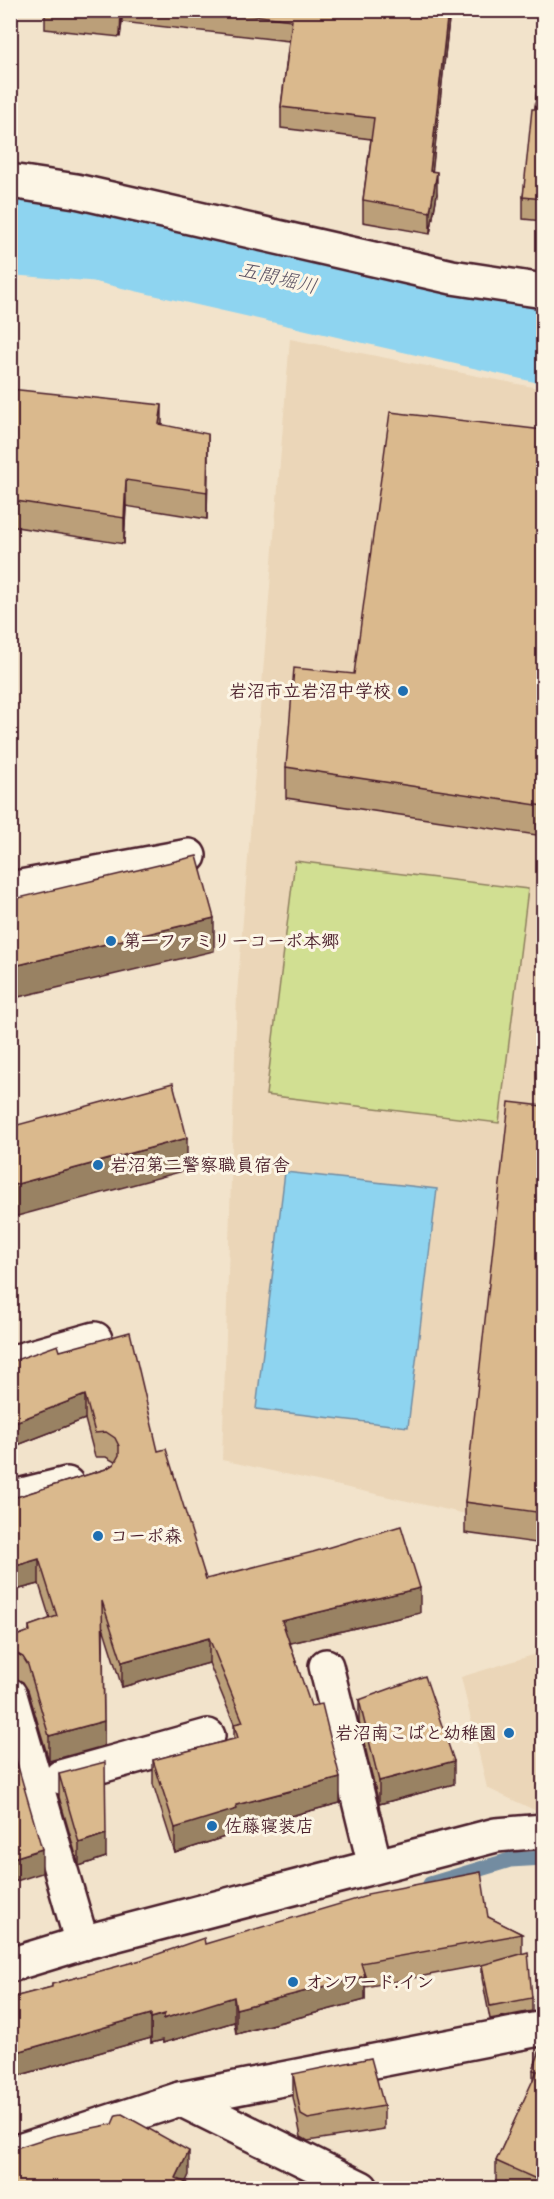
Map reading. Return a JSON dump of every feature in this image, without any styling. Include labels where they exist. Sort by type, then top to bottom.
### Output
[{"type":"street","points":[[10,181],[76,191],[453,277],[543,291]]},
{"type":"street","points":[[10,889],[189,856]]},
{"type":"street","points":[[10,1363],[95,1339]]},
{"type":"street","points":[[10,1498],[90,1478]]},
{"type":"street","points":[[326,1666],[375,1866]]},
{"type":"street","points":[[10,1695],[82,1943]]},
{"type":"street","points":[[36,1784],[208,1736]]},
{"type":"street","points":[[10,1965],[82,1943],[496,1835],[543,1831]]},
{"type":"street","points":[[10,2154],[180,2098],[543,2028]]},
{"type":"street","points":[[180,2098],[361,2188]]},
{"type":"shaded area","name":"岩沼市立岩沼中学校","points":[[290,339],[543,389],[543,1531],[222,1460],[237,994]]},
{"type":"shaded area","name":"岩沼南こばと幼稚園","points":[[544,1652],[543,1814],[487,1788],[461,1677]]},
{"type":"green space","points":[[295,861],[528,889],[499,1123],[266,1095]]},
{"type":"water","points":[[285,1172],[437,1189],[408,1427],[256,1409]]},
{"type":"building","points":[[76,10],[121,10],[120,15]]},
{"type":"building","points":[[210,10],[448,10],[430,171],[437,172],[430,212],[363,200],[374,118],[281,107],[292,20]]},
{"type":"building","points":[[543,24],[543,199],[523,197],[532,109],[535,109]]},
{"type":"building","points":[[10,389],[162,405],[159,424],[208,434],[207,492],[126,480],[124,518],[10,500]]},
{"type":"building","points":[[390,412],[543,430],[543,806],[286,767],[294,668],[354,674]]},
{"type":"building","points":[[197,856],[214,918],[10,967],[10,900]]},
{"type":"building","points":[[173,1083],[187,1138],[10,1186],[10,1127]]},
{"type":"building","points":[[509,1102],[543,1106],[543,1513],[465,1502]]},
{"type":"building","points":[[130,1332],[158,1451],[166,1449],[206,1579],[313,1552],[401,1526],[420,1588],[282,1621],[311,1706],[322,1704],[340,1778],[236,1805],[237,1809],[175,1828],[153,1760],[238,1738],[234,1724],[243,1722],[209,1638],[122,1662],[102,1601],[104,1721],[49,1736],[28,1665],[23,1657],[10,1652],[10,1641],[30,1631],[29,1626],[57,1616],[39,1559],[12,1567],[10,1499],[106,1469],[114,1464],[119,1455],[119,1446],[115,1438],[106,1432],[95,1433],[85,1395],[10,1424],[10,1362],[58,1345],[60,1351]]},
{"type":"building","points":[[425,1676],[454,1761],[379,1781],[359,1700]]},
{"type":"building","points":[[10,1739],[42,1849],[10,1859]]},
{"type":"building","points":[[105,1762],[106,1834],[79,1843],[59,1774]]},
{"type":"building","points":[[481,1872],[488,1917],[522,1934],[361,1963],[365,1976],[236,2009],[234,1997],[163,2019],[165,2014],[151,2018],[151,2014],[10,2054],[10,1998],[141,1960],[204,1938],[205,1944],[367,1896],[367,1894]]},
{"type":"building","points":[[528,1952],[532,1998],[490,2006],[482,1965]]},
{"type":"building","points":[[543,2042],[543,2182],[496,2161],[537,2071],[533,2070]]},
{"type":"building","points":[[371,2058],[384,2106],[308,2119],[301,2115],[293,2074]]},
{"type":"building","points":[[122,2114],[189,2151],[176,2178],[196,2188],[10,2188],[10,2147],[16,2148],[53,2136],[112,2124],[116,2115]]},
{"type":"waterway","name":"五間堀川","points":[[10,231],[101,238],[544,339]]},
{"type":"waterway","points":[[430,1884],[510,1860],[544,1858]]},
{"type":"place","name":"岩沼市立岩沼中学校","points":[[403,691]]},
{"type":"place","name":"第一ファミリーコーポ本郷","points":[[111,941]]},
{"type":"place","name":"岩沼第二警察職員宿舎","points":[[98,1165]]},
{"type":"place","name":"コーポ森","points":[[98,1536]]},
{"type":"place","name":"岩沼南こばと幼稚園","points":[[509,1733]]},
{"type":"place","name":"佐藤寝装店","points":[[212,1826]]},
{"type":"place","name":"オンワード.イン","points":[[293,1982]]}]
